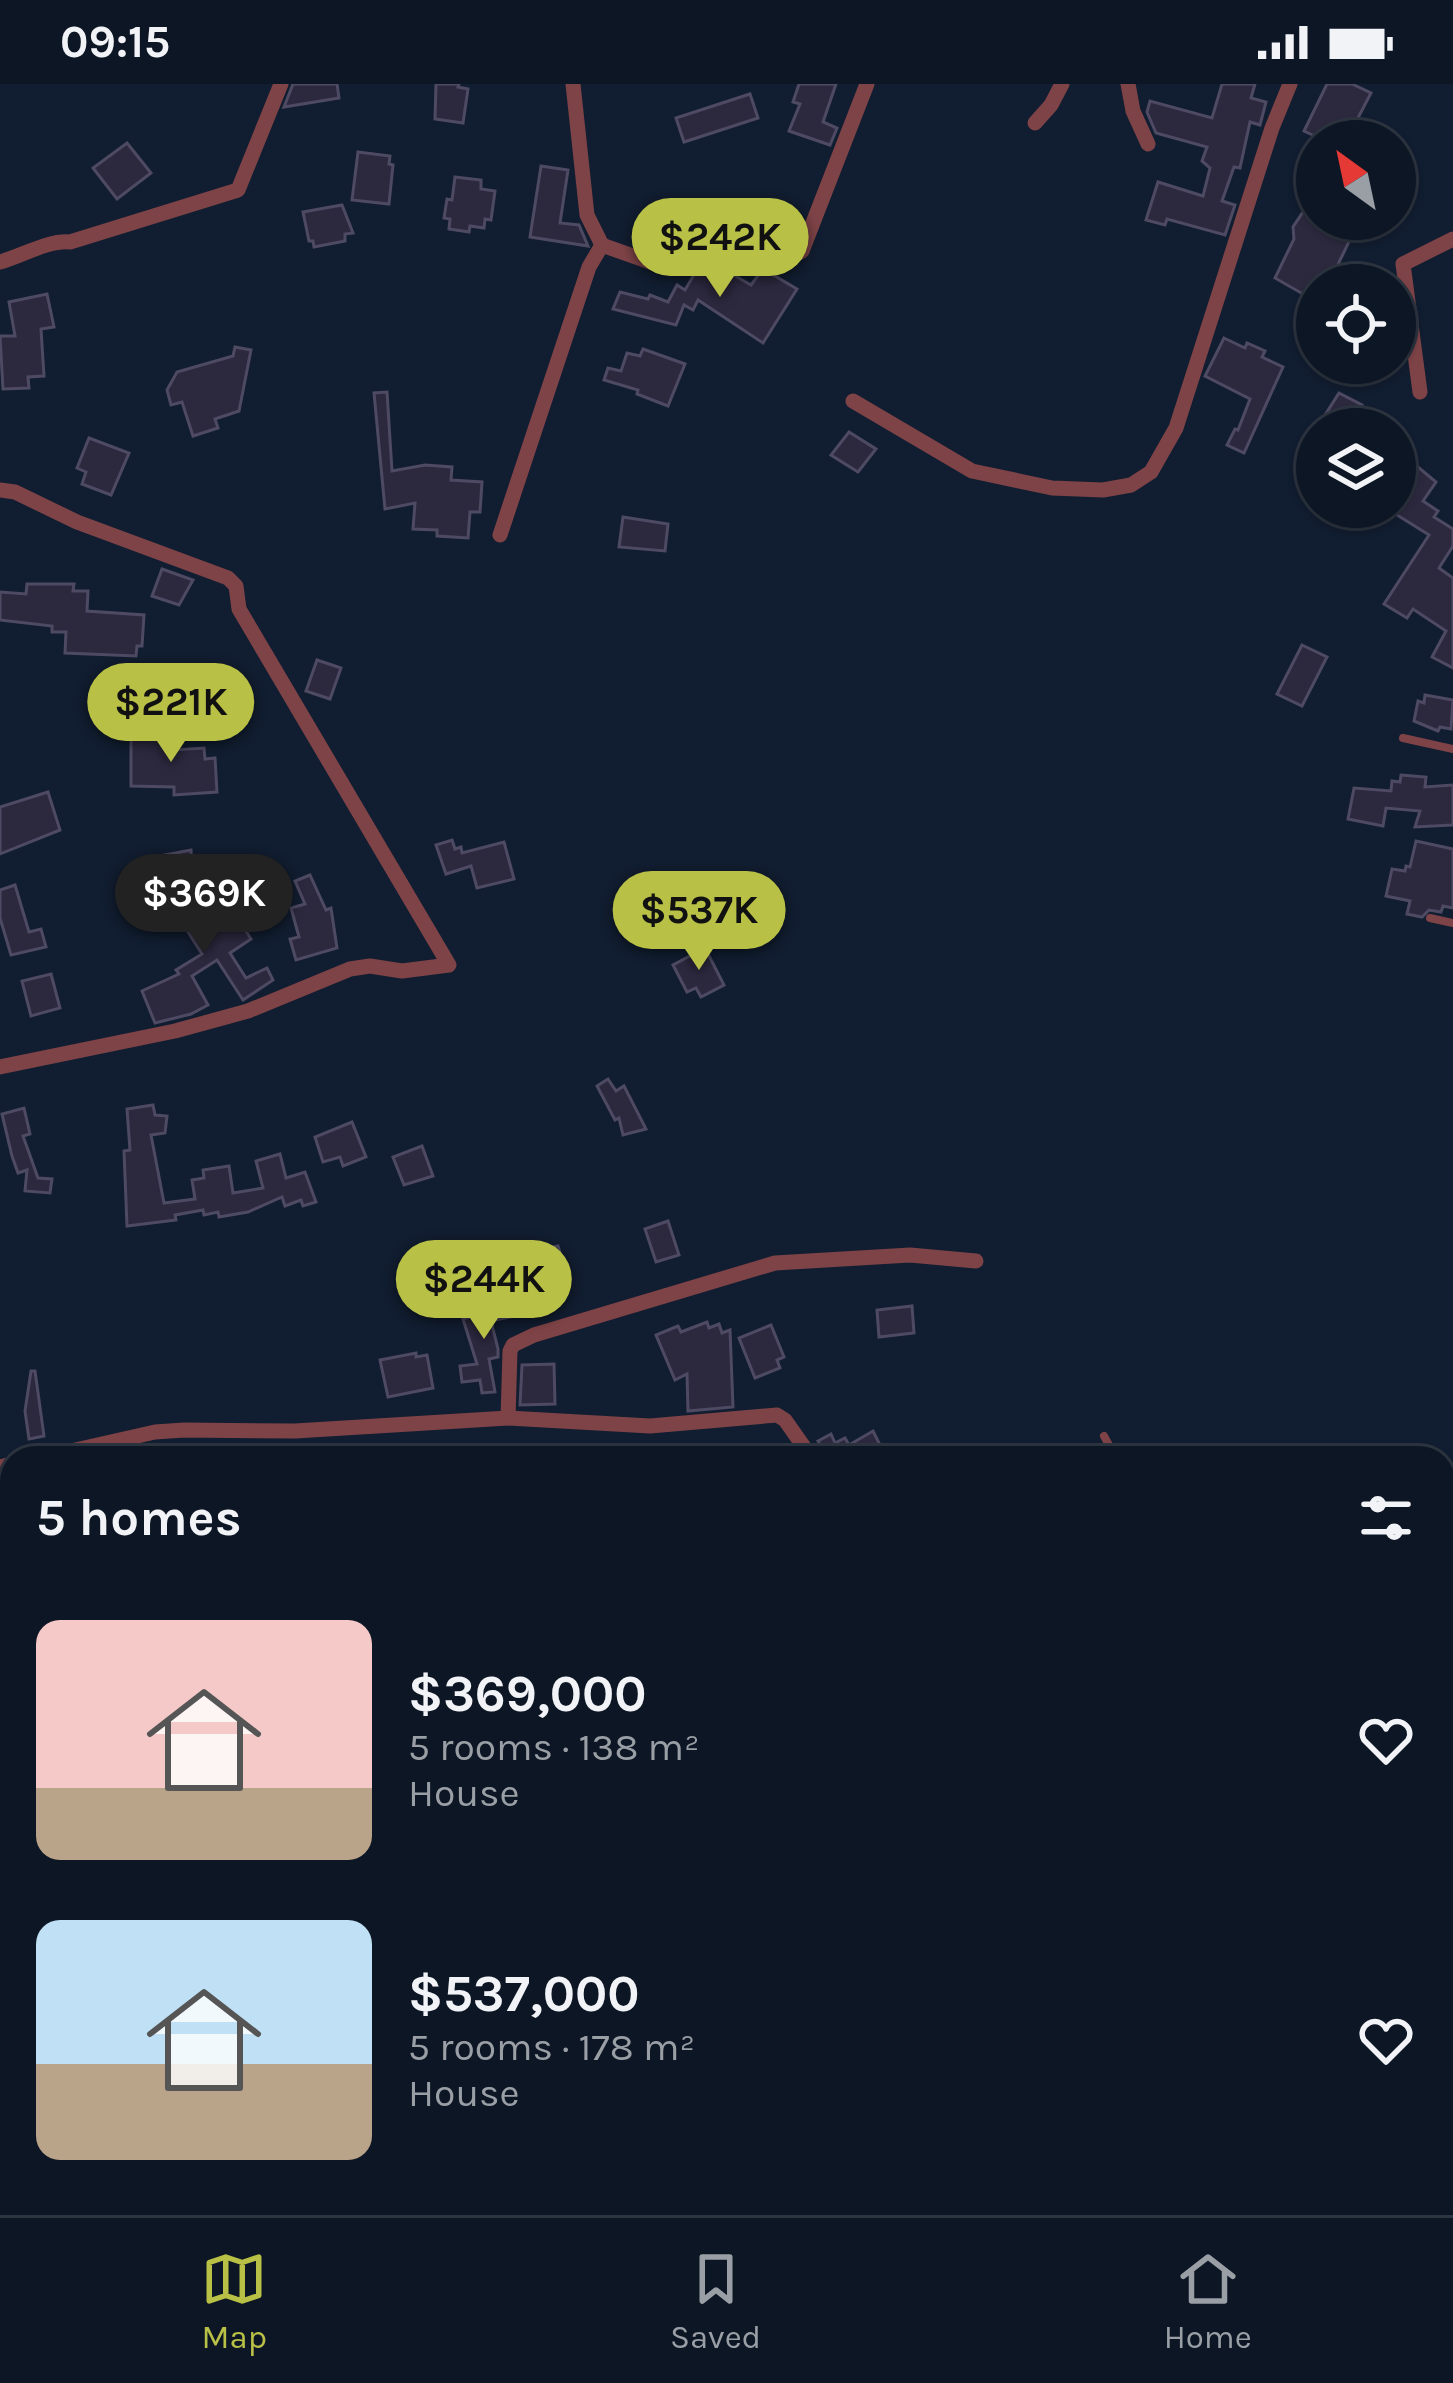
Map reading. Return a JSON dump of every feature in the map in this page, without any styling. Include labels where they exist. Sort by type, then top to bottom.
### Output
[{"type":"street","points":[[0,262],[56,241],[70,242],[238,190],[281,84]]},
{"type":"street","points":[[573,84],[587,215],[602,245],[664,268],[674,265],[705,237],[722,236],[779,263],[802,251],[867,84]]},
{"type":"street","points":[[1035,123],[1062,84]]},
{"type":"street","points":[[1128,84],[1133,111],[1148,144]]},
{"type":"street","points":[[853,401],[972,471],[1013,482],[1103,490],[1131,485],[1151,472],[1176,428],[1290,84]]},
{"type":"street","points":[[1420,392],[1403,264],[1453,239]]},
{"type":"street","points":[[500,535],[589,267],[602,245]]},
{"type":"street","points":[[0,490],[26,496],[97,530],[228,578],[236,586],[239,609],[449,965],[402,971],[370,966],[350,969],[248,1011],[0,1067]]},
{"type":"street","points":[[508,1418],[510,1351],[534,1335],[775,1263],[910,1256],[976,1262]]},
{"type":"street","points":[[93,1446],[155,1432],[296,1431],[508,1418],[650,1426],[778,1415],[803,1446]]},
{"type":"lane","points":[[1403,738],[1453,748]]},
{"type":"lane","points":[[1430,918],[1453,922]]},
{"type":"lane","points":[[1104,1436],[1109,1446]]},
{"type":"building","points":[[293,84],[337,84],[339,98],[284,107]]},
{"type":"building","points":[[436,84],[468,89],[463,123],[435,119]]},
{"type":"building","points":[[799,84],[836,84],[823,122],[837,128],[830,145],[789,131],[800,104],[793,102]]},
{"type":"building","points":[[1222,84],[1255,84],[1251,98],[1266,102],[1260,125],[1250,122],[1240,168],[1234,167],[1222,201],[1235,205],[1225,235],[1167,219],[1165,225],[1146,220],[1158,182],[1203,196],[1210,168],[1202,161],[1207,147],[1156,133],[1147,112],[1150,101],[1212,118]]},
{"type":"building","points":[[1327,84],[1352,84],[1371,93],[1357,120],[1309,120]]},
{"type":"building","points":[[750,94],[758,118],[684,142],[676,118]]},
{"type":"building","points":[[127,143],[151,173],[117,199],[93,168]]},
{"type":"building","points":[[358,152],[390,156],[389,204],[352,200]]},
{"type":"building","points":[[541,166],[568,170],[560,223],[579,225],[588,246],[530,237]]},
{"type":"building","points":[[455,177],[481,180],[481,189],[495,191],[491,220],[485,219],[484,228],[449,229],[450,219],[444,218]]},
{"type":"building","points":[[342,205],[353,233],[345,234],[345,241],[314,247],[303,212]]},
{"type":"building","points":[[1296,222],[1296,240],[1350,240],[1338,264],[1296,264],[1296,290],[1275,278],[1294,239]]},
{"type":"building","points":[[704,258],[751,285],[763,269],[797,289],[763,343],[698,300],[693,310],[684,305],[676,325],[613,309],[620,292],[668,302],[677,285],[685,290]]},
{"type":"building","points":[[47,294],[54,327],[41,329],[44,376],[28,377],[29,388],[3,389],[0,336],[15,336],[9,302]]},
{"type":"building","points":[[1224,338],[1265,351],[1262,357],[1283,367],[1244,453],[1227,445],[1250,399],[1205,376]]},
{"type":"building","points":[[235,347],[251,350],[239,411],[215,419],[218,428],[193,436],[182,402],[171,405],[167,390],[177,372],[233,356]]},
{"type":"building","points":[[643,349],[685,364],[668,406],[604,380],[608,368],[621,371],[627,353],[640,356]]},
{"type":"building","points":[[387,392],[392,471],[425,465],[452,467],[451,480],[482,482],[480,512],[470,512],[468,538],[413,529],[415,503],[385,509],[374,393]]},
{"type":"building","points":[[1339,393],[1362,405],[1360,408],[1330,408]]},
{"type":"building","points":[[849,432],[876,449],[858,472],[831,455]]},
{"type":"building","points":[[89,438],[129,453],[111,495],[82,484],[86,472],[77,468]]},
{"type":"building","points":[[1416,465],[1436,482],[1423,501],[1438,511],[1434,517],[1453,529],[1453,546],[1439,568],[1453,578],[1453,668],[1432,657],[1446,631],[1413,609],[1407,618],[1384,604],[1429,535],[1416,527]]},
{"type":"building","points":[[623,517],[668,524],[665,551],[619,547]]},
{"type":"building","points":[[162,569],[193,580],[179,605],[152,596]]},
{"type":"building","points":[[27,584],[74,584],[73,591],[88,591],[87,611],[144,615],[142,646],[137,646],[136,656],[65,653],[66,632],[0,620],[0,592],[26,594]]},
{"type":"building","points":[[1302,645],[1327,657],[1302,706],[1277,694]]},
{"type":"building","points":[[317,660],[341,668],[330,699],[306,691]]},
{"type":"building","points":[[1425,695],[1453,700],[1451,729],[1440,727],[1438,731],[1414,721],[1418,701],[1424,703]]},
{"type":"building","points":[[175,733],[175,750],[204,748],[205,759],[215,758],[217,792],[174,795],[174,787],[131,786],[131,734]]},
{"type":"building","points":[[1401,775],[1426,777],[1425,787],[1453,785],[1453,825],[1415,827],[1420,811],[1386,808],[1383,826],[1348,819],[1354,788],[1391,791],[1392,781],[1400,782]]},
{"type":"building","points":[[48,792],[60,830],[0,854],[0,807]]},
{"type":"building","points":[[452,840],[462,853],[504,842],[514,879],[477,888],[471,866],[446,874],[436,845]]},
{"type":"building","points":[[1416,841],[1453,849],[1453,908],[1429,910],[1422,917],[1407,914],[1410,901],[1386,896],[1392,869],[1410,867]]},
{"type":"building","points":[[191,850],[192,875],[165,881],[160,856]]},
{"type":"building","points":[[310,875],[326,910],[331,908],[337,948],[296,960],[290,939],[299,937],[291,908],[305,904],[295,881]]},
{"type":"building","points":[[214,881],[251,939],[230,953],[246,978],[267,968],[273,980],[243,1000],[217,960],[192,976],[208,1005],[155,1023],[142,991],[179,974],[176,970],[202,954],[172,907]]},
{"type":"building","points":[[15,885],[29,932],[41,929],[46,947],[11,955],[0,918],[0,890]]},
{"type":"building","points":[[705,948],[724,985],[701,997],[696,988],[687,992],[673,965]]},
{"type":"building","points":[[51,974],[60,1008],[31,1016],[22,981]]},
{"type":"building","points":[[608,1079],[616,1091],[624,1086],[646,1129],[623,1135],[619,1118],[615,1120],[597,1086]]},
{"type":"building","points":[[153,1105],[155,1115],[167,1116],[165,1133],[151,1135],[164,1203],[195,1199],[192,1180],[204,1178],[203,1170],[229,1166],[233,1193],[263,1188],[256,1161],[280,1154],[286,1178],[305,1172],[316,1202],[303,1206],[301,1200],[285,1206],[282,1197],[248,1212],[219,1217],[218,1212],[204,1215],[203,1210],[175,1215],[176,1220],[127,1226],[127,1109]]},
{"type":"building","points":[[24,1108],[30,1134],[23,1136],[38,1178],[52,1179],[50,1193],[25,1191],[27,1170],[18,1173],[12,1156],[2,1114]]},
{"type":"building","points":[[352,1122],[366,1157],[343,1166],[340,1157],[323,1162],[315,1137]]},
{"type":"building","points":[[422,1146],[433,1176],[404,1185],[393,1157]]},
{"type":"building","points":[[668,1221],[679,1255],[656,1262],[645,1229]]},
{"type":"building","points":[[558,1246],[566,1272],[556,1275],[558,1280],[536,1287],[535,1282],[530,1284],[520,1253]]},
{"type":"building","points":[[505,1296],[510,1317],[491,1321],[498,1349],[498,1357],[489,1359],[495,1392],[482,1393],[480,1380],[462,1382],[460,1366],[477,1364],[463,1319],[484,1312],[481,1301]]},
{"type":"building","points":[[912,1306],[914,1333],[879,1337],[877,1310]]},
{"type":"building","points":[[707,1322],[709,1328],[719,1324],[722,1333],[730,1330],[733,1407],[688,1411],[687,1374],[675,1380],[656,1335]]},
{"type":"building","points":[[771,1325],[784,1357],[777,1360],[780,1368],[755,1378],[739,1338]]},
{"type":"building","points":[[416,1353],[416,1357],[427,1355],[433,1388],[388,1397],[380,1360]]},
{"type":"building","points":[[554,1364],[555,1404],[520,1405],[522,1365]]},
{"type":"building","points":[[31,1371],[35,1371],[44,1436],[29,1439],[25,1411]]},
{"type":"building","points":[[873,1431],[880,1445],[821,1446],[818,1441],[831,1434],[835,1443],[845,1438],[849,1445]]}]
